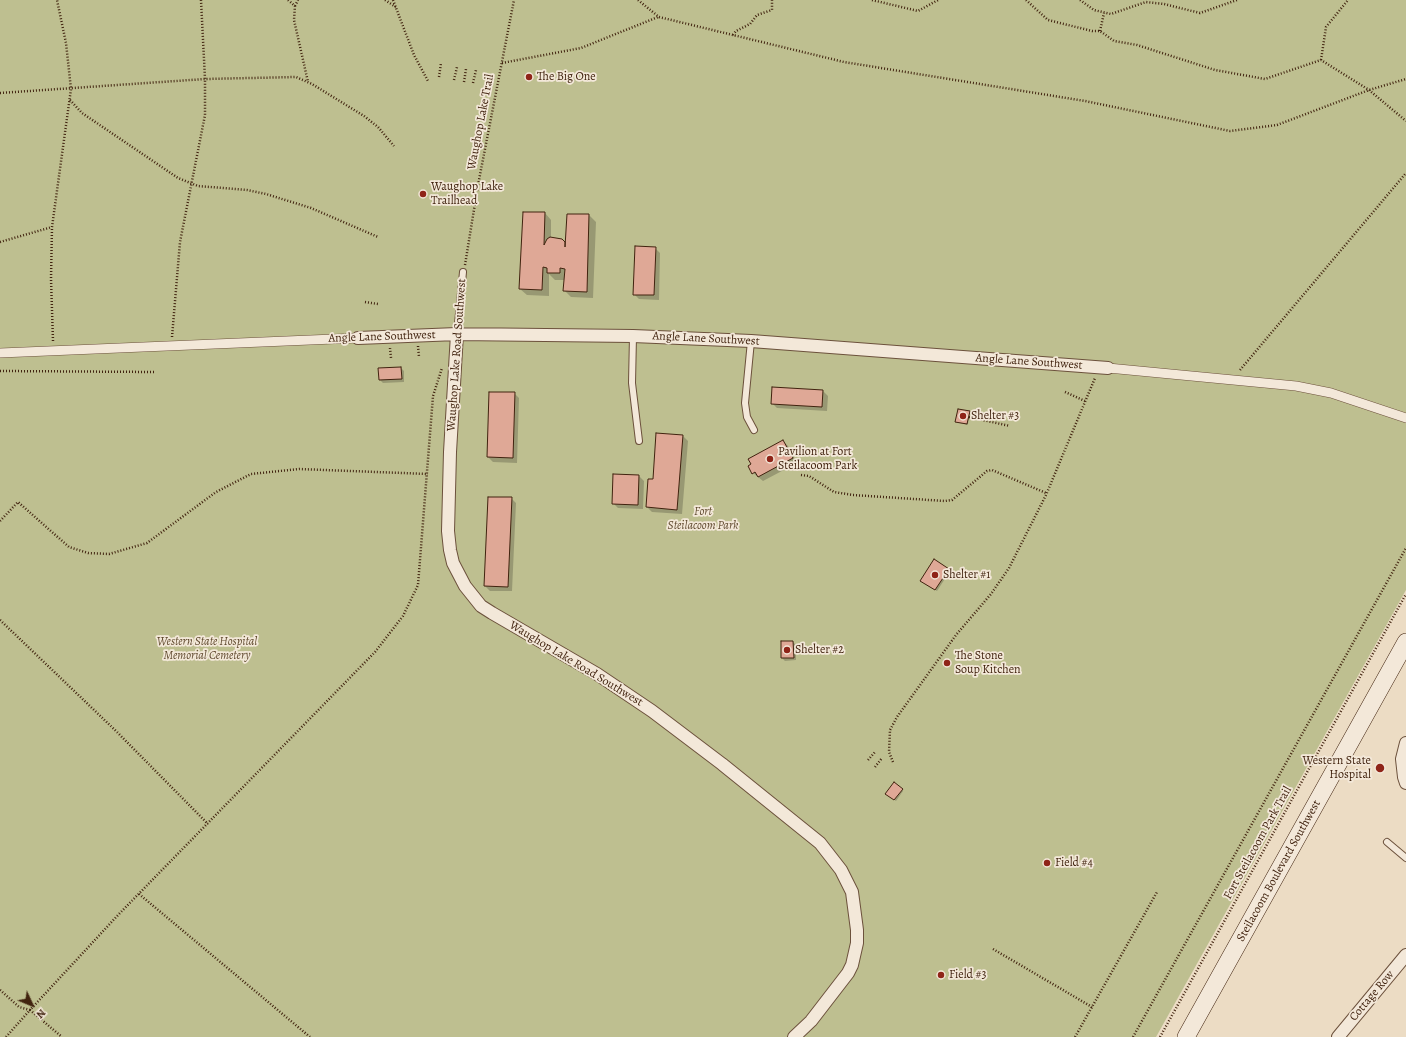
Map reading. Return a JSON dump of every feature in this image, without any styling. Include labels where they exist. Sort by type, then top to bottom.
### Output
[{"type":"main road","name":"Steilacoom Boulevard Southwest","points":[[1186,1037],[1406,642]]},
{"type":"street","name":"Angle Lane Southwest","points":[[0,353],[457,334],[633,336],[751,341],[1104,368],[1296,386],[1331,393],[1406,418]]},
{"type":"street","name":"Waughop Lake Road Southwest","points":[[457,334],[450,452],[448,531],[453,563],[465,586],[481,606],[597,674],[652,711],[722,764],[820,843],[841,870],[852,892],[858,930],[857,943],[852,965],[848,973],[811,1021],[794,1037]]},
{"type":"street","points":[[1406,743],[1402,759],[1406,783]]},
{"type":"street","name":"Cottage Row","points":[[1338,1037],[1406,955]]},
{"type":"lane","name":"Waughop Lake Road Southwest","points":[[457,334],[464,272]]},
{"type":"lane","points":[[633,336],[632,383],[639,441]]},
{"type":"lane","points":[[751,341],[745,403],[747,416],[754,430]]},
{"type":"lane","points":[[1387,842],[1406,858]]},
{"type":"path","points":[[54,351],[51,279],[52,228],[71,89],[66,43],[57,0]]},
{"type":"path","points":[[171,346],[180,242],[205,116],[205,78],[201,0]]},
{"type":"path","points":[[288,0],[295,6]]},
{"type":"path","points":[[298,0],[295,6],[294,20],[308,82]]},
{"type":"path","points":[[385,0],[396,7]]},
{"type":"path","points":[[393,0],[414,55],[428,81]]},
{"type":"path","name":"Waughop Lake Trail","points":[[464,272],[478,185],[514,0]]},
{"type":"path","points":[[638,0],[659,17],[844,62],[1085,101],[1230,131],[1277,125],[1369,90],[1406,79]]},
{"type":"path","points":[[733,35],[736,30],[750,24],[757,15],[772,10],[772,0]]},
{"type":"path","points":[[872,0],[918,12],[938,0]]},
{"type":"path","points":[[1026,0],[1048,20],[1092,31],[1100,31],[1114,41],[1137,45],[1215,70],[1265,79],[1321,60]]},
{"type":"path","points":[[1080,0],[1094,10],[1111,14],[1146,2],[1164,4],[1200,14],[1237,0]]},
{"type":"path","points":[[1321,60],[1326,27],[1348,0]]},
{"type":"path","points":[[1100,31],[1104,12]]},
{"type":"path","points":[[502,63],[581,48],[659,17]]},
{"type":"path","points":[[1321,60],[1369,90],[1406,121]]},
{"type":"path","points":[[439,77],[441,63]]},
{"type":"path","points":[[454,80],[456,67]]},
{"type":"path","points":[[464,82],[466,68]]},
{"type":"path","points":[[473,83],[476,70]]},
{"type":"path","points":[[0,93],[205,78],[296,77],[308,82],[373,123],[394,146]]},
{"type":"path","points":[[70,100],[89,117],[178,178],[198,186],[247,190],[266,194],[311,208],[378,237]]},
{"type":"path","points":[[1232,379],[1406,173]]},
{"type":"path","points":[[0,242],[52,228]]},
{"type":"path","points":[[365,302],[378,304]]},
{"type":"path","points":[[6,1037],[139,894],[375,652],[403,616],[418,585],[433,396],[443,363]]},
{"type":"path","points":[[893,762],[888,740],[890,730],[897,717],[956,635],[991,594],[1009,568],[1046,493],[1085,401],[1104,368]]},
{"type":"path","points":[[0,371],[155,372]]},
{"type":"path","points":[[1065,392],[1085,401]]},
{"type":"path","points":[[969,417],[1010,426]]},
{"type":"path","points":[[0,521],[18,502],[69,547],[88,553],[109,554],[147,543],[216,492],[251,474],[299,469],[428,474]]},
{"type":"path","points":[[801,475],[809,476],[834,492],[853,495],[945,502],[952,500],[987,471],[992,470],[1046,493]]},
{"type":"path","points":[[1134,1037],[1406,548]]},
{"type":"path","name":"Fort Steilacoom Park Trail","points":[[1160,1037],[1406,594]]},
{"type":"path","points":[[0,620],[208,824]]},
{"type":"path","points":[[868,760],[875,752]]},
{"type":"path","points":[[875,767],[882,758]]},
{"type":"path","points":[[1075,1037],[1157,892]]},
{"type":"path","points":[[139,894],[310,1037]]},
{"type":"path","points":[[993,949],[1092,1007]]},
{"type":"path","points":[[0,990],[19,1007],[30,1010],[62,1037]]},
{"type":"green space","name":"Fort Steilacoom Park","points":[[0,0],[1406,0],[1406,590],[1156,1037],[0,1037]]},
{"type":"building","points":[[523,212],[545,212],[544,245],[550,237],[562,239],[565,242],[565,247],[567,214],[589,214],[587,292],[563,291],[565,269],[560,268],[560,273],[547,273],[547,268],[543,267],[542,290],[519,289]]},
{"type":"building","points":[[635,246],[656,247],[654,295],[633,295]]},
{"type":"building","points":[[401,367],[402,379],[379,380],[378,368]]},
{"type":"building","points":[[772,387],[823,390],[822,407],[771,404]]},
{"type":"building","points":[[489,392],[515,392],[513,458],[487,457]]},
{"type":"building","name":"Shelter #3","points":[[958,409],[970,411],[967,424],[955,422]]},
{"type":"building","points":[[656,433],[683,435],[677,510],[646,507],[648,479],[653,479]]},
{"type":"building","name":"Pavilion at Fort Steilacoom Park","points":[[783,440],[793,458],[758,477],[755,472],[752,474],[748,466],[751,464],[748,459]]},
{"type":"building","points":[[613,474],[639,475],[638,505],[612,504]]},
{"type":"building","points":[[488,497],[512,497],[508,587],[484,586]]},
{"type":"building","name":"Shelter #1","points":[[934,559],[949,569],[935,590],[920,581]]},
{"type":"building","name":"Shelter #2","points":[[781,641],[793,641],[794,658],[781,658]]},
{"type":"building","points":[[894,782],[903,789],[894,800],[885,794]]},
{"type":"place","name":"The Big One","points":[[529,77]]},
{"type":"place","name":"Waughop Lake Trailhead","points":[[423,194]]},
{"type":"place","name":"Shelter #3","points":[[963,416]]},
{"type":"place","name":"Pavilion at Fort Steilacoom Park","points":[[770,459]]},
{"type":"place","name":"Shelter #1","points":[[935,575]]},
{"type":"place","name":"Shelter #2","points":[[787,650]]},
{"type":"place","name":"The Stone Soup Kitchen","points":[[947,663]]},
{"type":"place","name":"Western State Hospital","points":[[1380,768]]},
{"type":"place","name":"Field #4","points":[[1047,863]]},
{"type":"place","name":"Field #3","points":[[941,975]]},
{"type":"park label","name":"Western State Hospital Memorial Cemetery","points":[[207,649]]}]
